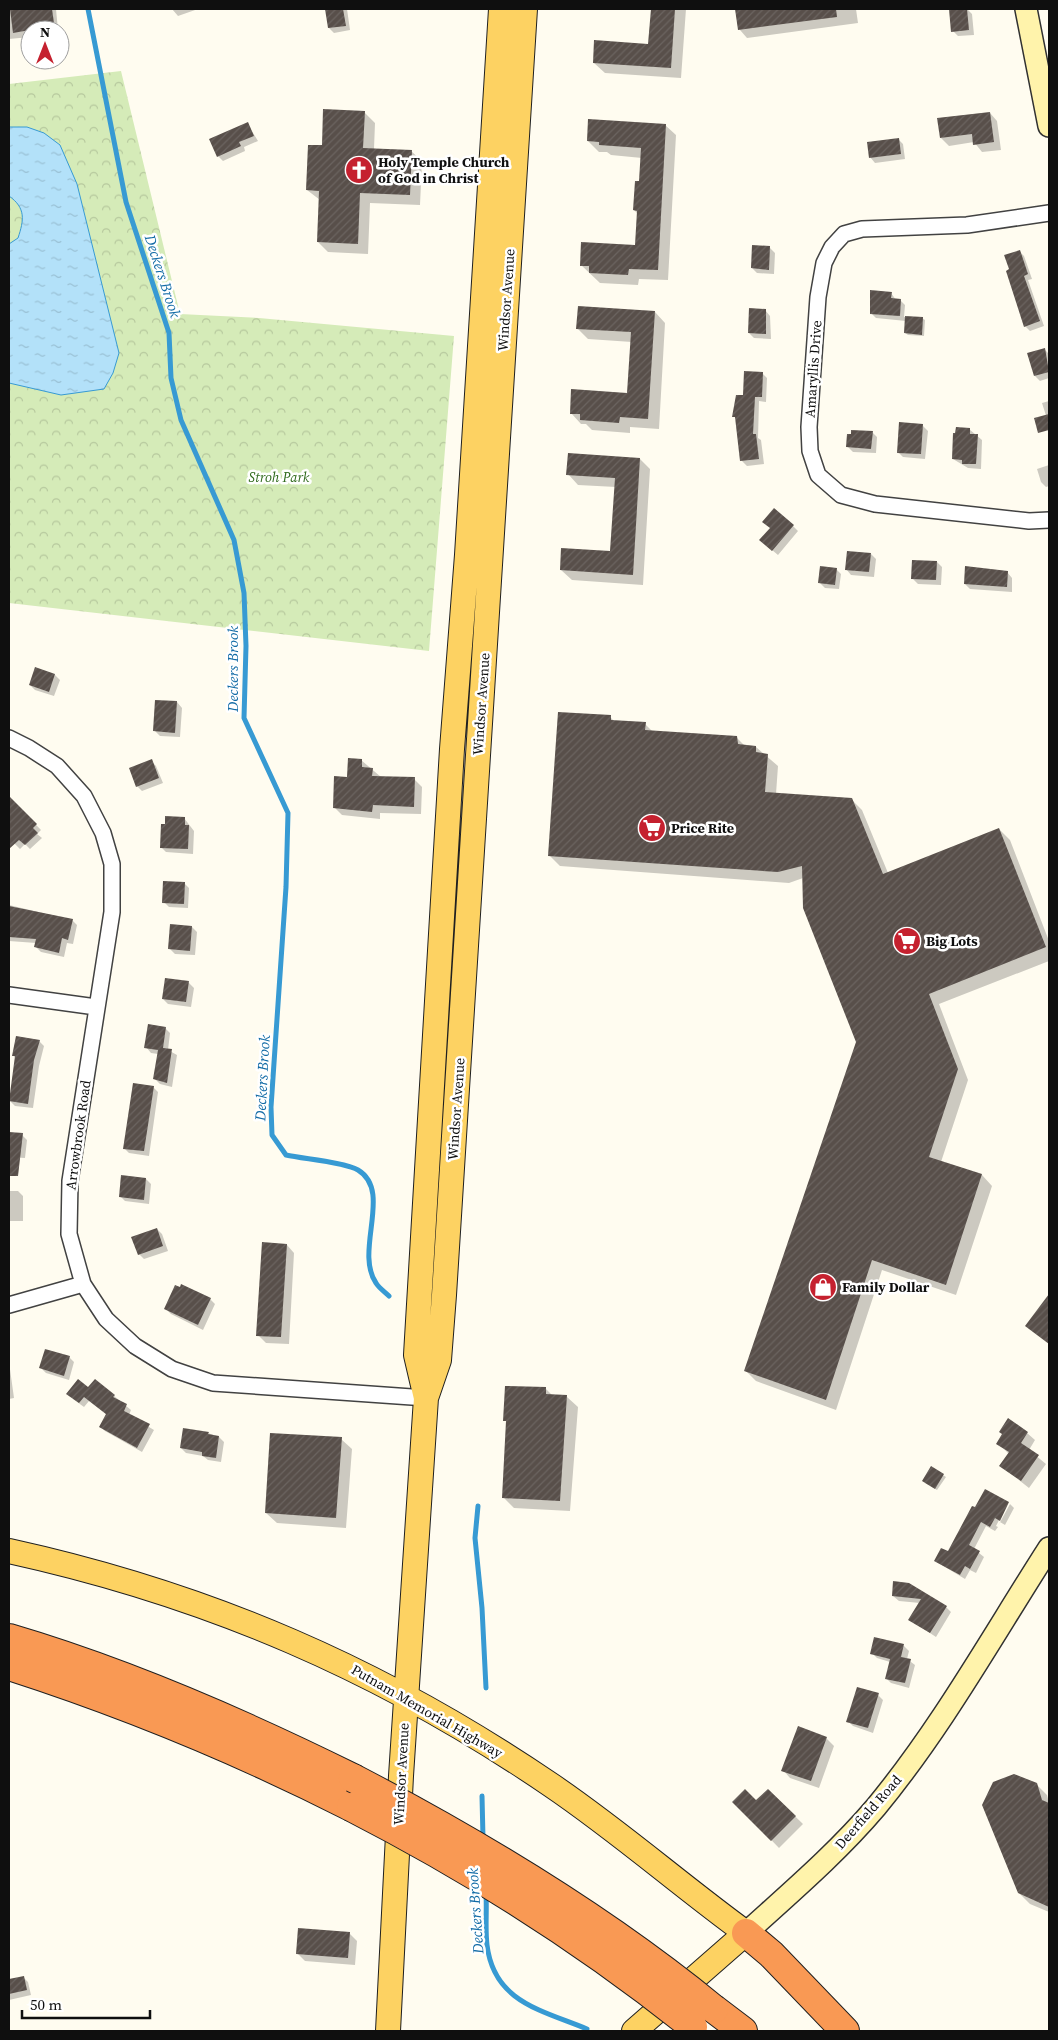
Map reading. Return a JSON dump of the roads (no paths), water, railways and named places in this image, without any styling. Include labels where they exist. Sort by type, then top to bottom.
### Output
[{"type":"highway","points":[[9,1638],[106,1670],[209,1710],[353,1778],[452,1831],[543,1886],[626,1942],[743,2031]]},
{"type":"highway","points":[[9,1666],[118,1704],[199,1736],[352,1807],[439,1855],[534,1913],[620,1971],[696,2029]]},
{"type":"highway","points":[[746,1934],[771,1954],[844,2031]]},
{"type":"main road","name":"Windsor Avenue","points":[[388,2031],[406,1696],[426,1398],[439,1360],[447,1255],[497,455],[497,259],[502,9]]},
{"type":"main road","name":"Windsor Avenue","points":[[426,1398],[416,1355],[473,453],[525,9]]},
{"type":"main road","points":[[473,453],[497,455]]},
{"type":"main road","points":[[447,854],[471,861]]},
{"type":"main road","points":[[423,1253],[447,1255]]},
{"type":"main road","name":"Putnam Memorial Highway","points":[[9,1551],[130,1582],[226,1615],[334,1659],[406,1696],[553,1786],[746,1934]]},
{"type":"main road","name":"Deerfield Road","points":[[634,2031],[746,1934]]},
{"type":"street","points":[[1026,9],[1049,126]]},
{"type":"street","name":"Amaryllis Drive","points":[[1049,213],[967,226],[862,229],[844,234],[832,248],[824,263],[818,297],[809,427],[810,450],[818,475],[841,495],[875,504],[1030,521],[1049,520]]},
{"type":"street","name":"Arrowbrook Road","points":[[9,738],[57,766],[84,796],[103,833],[112,864],[112,912],[70,1181],[69,1234],[83,1284],[106,1319],[135,1346],[172,1369],[213,1383],[426,1398]]},
{"type":"street","points":[[9,994],[96,1007]]},
{"type":"street","points":[[9,1305],[83,1284]]},
{"type":"street","name":"Deerfield Road","points":[[746,1934],[824,1861],[883,1798],[952,1700],[1049,1548]]},
{"type":"water","points":[[9,127],[27,127],[44,133],[60,145],[77,184],[119,353],[113,373],[104,389],[61,395],[9,383],[9,244],[18,238],[22,226],[22,215],[18,205],[9,196]]},
{"type":"waterway","name":"Deckers Brook","points":[[88,9],[126,202],[169,333],[171,378],[181,420],[234,540],[244,593],[246,646],[244,718],[288,813],[286,887],[271,1107],[272,1135],[286,1155],[352,1167],[368,1180],[372,1192],[373,1207],[369,1255],[370,1270],[377,1285],[389,1296]]},
{"type":"waterway","name":"Deckers Brook","points":[[478,1506],[475,1538],[482,1608],[486,1688]]},
{"type":"waterway","name":"Deckers Brook","points":[[482,1796],[483,1838]]},
{"type":"waterway","name":"Deckers Brook","points":[[486,1894],[487,1945],[491,1964],[499,1980],[522,2001],[553,2016],[587,2029]]},
{"type":"place","name":"Holy Temple Church of God in Christ","points":[[359,170]]},
{"type":"place","name":"Price Rite","points":[[652,828]]},
{"type":"place","name":"Big Lots","points":[[907,941]]},
{"type":"place","name":"Family Dollar","points":[[823,1287]]},
{"type":"park label","name":"Stroh Park","points":[[279,477]]}]
